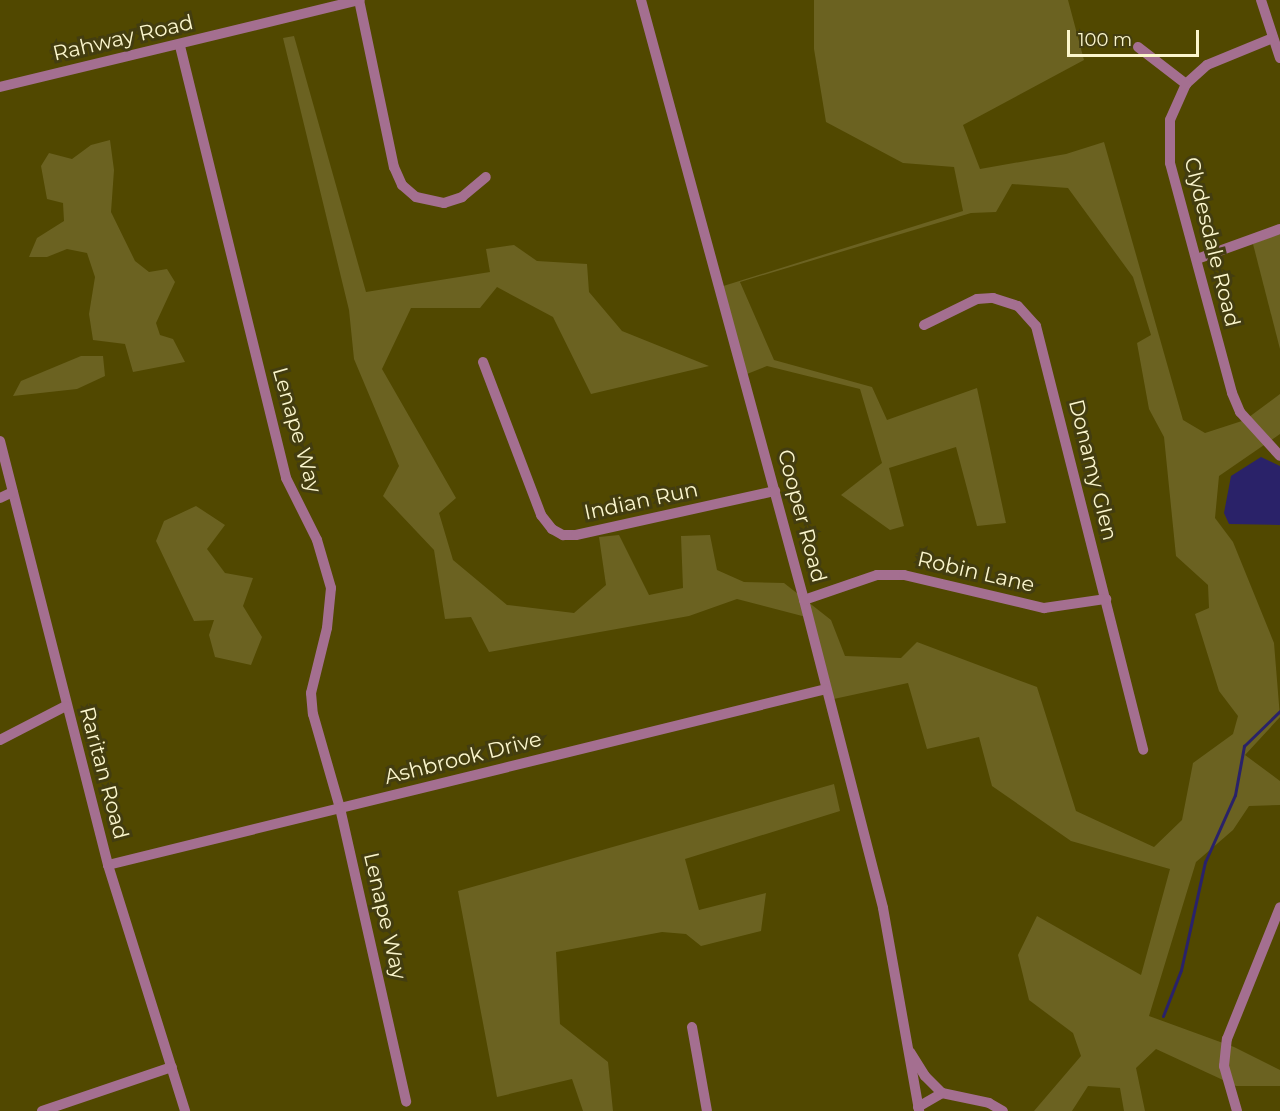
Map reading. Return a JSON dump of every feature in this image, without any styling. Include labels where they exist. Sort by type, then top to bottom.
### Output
[{"type":"street","points":[[360,0],[394,167],[402,185],[416,197],[444,203],[462,197],[486,177]]},
{"type":"street","name":"Rahway Road","points":[[0,87],[180,46],[360,0]]},
{"type":"street","name":"Cooper Road","points":[[641,0],[775,491],[883,908],[907,1046],[918,1109],[942,1093],[925,1076],[907,1046]]},
{"type":"street","points":[[1261,0],[1280,58]]},
{"type":"street","name":"Clydesdale Road","points":[[1273,38],[1207,65],[1186,84],[1170,120],[1170,163],[1232,393],[1240,412],[1280,456]]},
{"type":"street","name":"Lenape Way","points":[[180,46],[286,478],[317,540],[331,588],[327,628],[311,693],[313,714],[340,808],[406,1102]]},
{"type":"street","points":[[1138,47],[1186,84]]},
{"type":"street","points":[[1197,259],[1280,229]]},
{"type":"street","name":"Donamy Glen","points":[[924,325],[965,304],[993,298],[1018,306],[1033,321],[1143,750]]},
{"type":"street","name":"Indian Run","points":[[483,362],[542,515],[563,535],[576,535],[775,491]]},
{"type":"street","name":"Raritan Road","points":[[0,441],[108,865],[185,1111]]},
{"type":"street","points":[[0,498],[13,492]]},
{"type":"street","name":"Robin Lane","points":[[804,600],[877,576],[904,574],[1044,608],[1106,599]]},
{"type":"street","name":"Ashbrook Drive","points":[[108,865],[826,689]]},
{"type":"street","points":[[0,740],[66,706]]},
{"type":"street","points":[[1237,1111],[1224,1066],[1227,1039],[1280,907]]},
{"type":"street","points":[[692,1027],[707,1111]]},
{"type":"street","points":[[42,1111],[171,1067]]},
{"type":"street","points":[[942,1093],[989,1103],[1003,1111]]},
{"type":"shaded area","points":[[814,0],[1068,0],[1084,60],[963,125],[980,169],[1066,154],[1104,142],[1183,420],[1205,433],[1245,420],[1280,394],[1280,434],[1219,476],[1215,518],[1233,542],[1274,643],[1280,717],[1245,755],[1280,781],[1280,805],[1249,806],[1233,830],[1196,862],[1149,1016],[1234,1047],[1280,1070],[1280,1086],[1236,1086],[1156,1049],[1136,1068],[1145,1111],[1124,1111],[1120,1088],[1088,1086],[1072,1111],[1034,1111],[1081,1056],[1073,1033],[1029,1000],[1018,955],[1037,916],[1141,975],[1170,869],[1071,841],[992,786],[979,737],[927,749],[908,683],[829,700],[810,618],[737,599],[689,616],[489,652],[471,617],[445,619],[434,550],[383,496],[399,466],[354,359],[349,310],[283,38],[294,36],[366,292],[490,272],[486,249],[514,245],[537,261],[587,264],[589,292],[622,331],[709,366],[591,394],[553,317],[497,287],[480,308],[411,308],[382,369],[456,498],[439,513],[453,560],[507,605],[574,613],[606,585],[599,537],[619,535],[649,595],[683,588],[681,536],[710,535],[717,570],[744,582],[784,583],[831,620],[845,656],[901,658],[917,642],[1037,687],[1076,811],[1154,847],[1182,820],[1193,763],[1233,734],[1238,716],[1219,691],[1195,614],[1209,608],[1208,585],[1176,556],[1164,437],[1149,409],[1137,343],[1151,335],[1133,277],[1068,188],[1012,184],[996,212],[971,213],[740,282],[774,360],[872,387],[887,420],[977,388],[1006,523],[977,526],[956,447],[889,468],[904,526],[890,530],[841,495],[882,463],[860,389],[767,366],[742,376],[717,288],[963,211],[954,167],[903,163],[826,122],[814,49]]},
{"type":"shaded area","points":[[110,140],[114,170],[111,212],[135,261],[149,272],[167,269],[175,282],[156,323],[160,335],[173,339],[185,362],[133,372],[125,344],[93,340],[89,314],[95,277],[87,253],[67,249],[47,257],[29,257],[37,238],[64,221],[63,203],[47,199],[41,166],[49,153],[72,159],[91,145]]},
{"type":"shaded area","points":[[1280,233],[1280,349],[1253,244]]},
{"type":"shaded area","points":[[81,356],[103,356],[105,376],[77,389],[13,396],[21,381]]},
{"type":"shaded area","points":[[1261,457],[1280,466],[1280,525],[1229,524],[1224,513],[1231,476]]},
{"type":"shaded area","points":[[196,506],[225,525],[207,549],[225,573],[253,578],[243,606],[262,637],[251,665],[215,657],[209,635],[214,620],[194,621],[156,541],[164,521]]},
{"type":"shaded area","points":[[834,784],[840,811],[685,859],[699,910],[766,893],[761,931],[701,946],[686,934],[662,932],[556,952],[560,1024],[608,1062],[613,1111],[583,1111],[572,1079],[497,1097],[458,891]]},
{"type":"waterway","points":[[1163,1016],[1181,970],[1205,862],[1235,795],[1244,746],[1280,711]]}]
